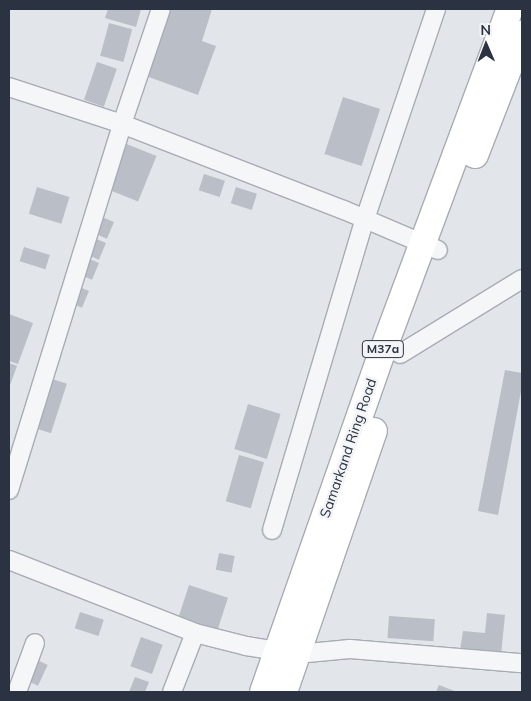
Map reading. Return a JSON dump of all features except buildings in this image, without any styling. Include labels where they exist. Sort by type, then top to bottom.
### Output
[{"type":"highway","name":"Samarkand Ring Road","points":[[284,692],[287,652],[430,247],[510,9]]},
{"type":"highway","name":"Samarkand Ring Road","points":[[263,692],[287,652],[400,354],[430,247],[522,34]]},
{"type":"street","points":[[9,490],[122,124],[161,9]]},
{"type":"street","points":[[272,530],[365,219],[436,9]]},
{"type":"street","points":[[9,87],[122,124],[365,219],[430,247]]},
{"type":"street","points":[[400,354],[522,279]]},
{"type":"street","points":[[9,560],[195,633],[246,646],[287,652],[350,649],[522,663]]},
{"type":"street","points":[[172,692],[195,633]]},
{"type":"street","points":[[17,692],[35,643]]}]
